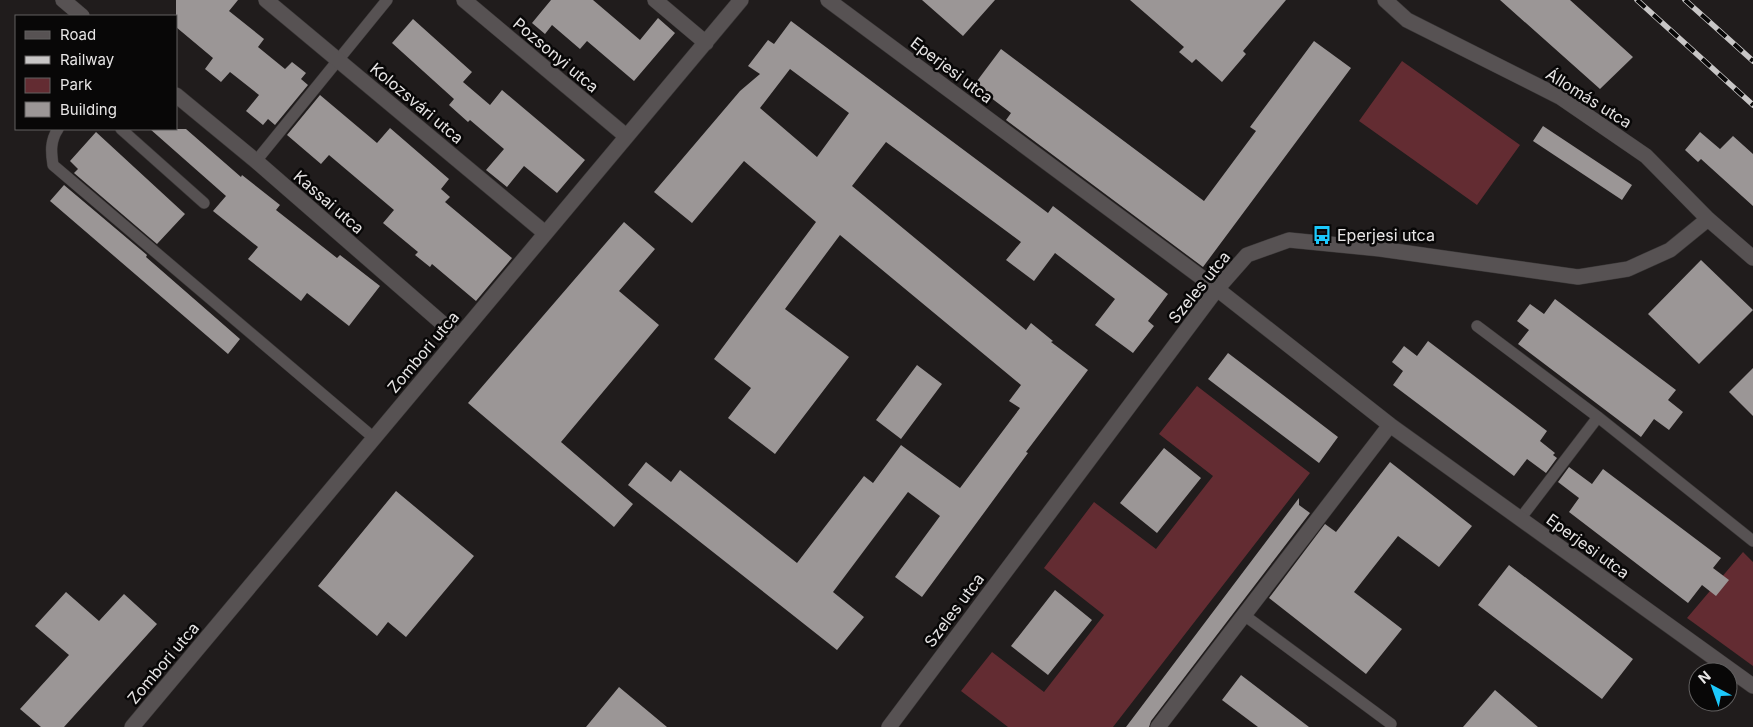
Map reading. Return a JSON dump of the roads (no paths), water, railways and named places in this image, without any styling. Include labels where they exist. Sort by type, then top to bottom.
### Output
[{"type":"street","name":"Kolozsvári utca","points":[[266,0],[545,233]]},
{"type":"street","name":"Pozsonyi utca","points":[[464,0],[626,136]]},
{"type":"street","points":[[655,0],[706,43]]},
{"type":"street","name":"Zombori utca","points":[[132,727],[706,43],[740,0]]},
{"type":"street","name":"Eperjesi utca","points":[[828,0],[1217,289],[1390,425],[1753,686]]},
{"type":"street","name":"Állomás utca","points":[[1385,0],[1407,20],[1560,97],[1646,156],[1708,219],[1753,258]]},
{"type":"street","name":"Kassai utca","points":[[178,97],[256,161],[458,337]]},
{"type":"street","name":"Szeles utca","points":[[889,727],[1217,289],[1247,255],[1289,240],[1380,249],[1578,277],[1628,269],[1670,250],[1708,219]]},
{"type":"street","points":[[1158,727],[1390,425]]},
{"type":"lane","points":[[256,161],[387,0]]},
{"type":"lane","points":[[57,130],[52,138],[53,166],[374,438]]},
{"type":"lane","points":[[122,130],[204,203]]},
{"type":"lane","points":[[1477,326],[1598,417],[1753,541]]},
{"type":"lane","points":[[1520,519],[1598,417]]},
{"type":"lane","points":[[1244,615],[1391,724]]},
{"type":"railway","points":[[1637,0],[1753,105]]},
{"type":"railway","points":[[1685,0],[1753,61]]},
{"type":"place","name":"Eperjesi utca","points":[[1322,235]]}]
